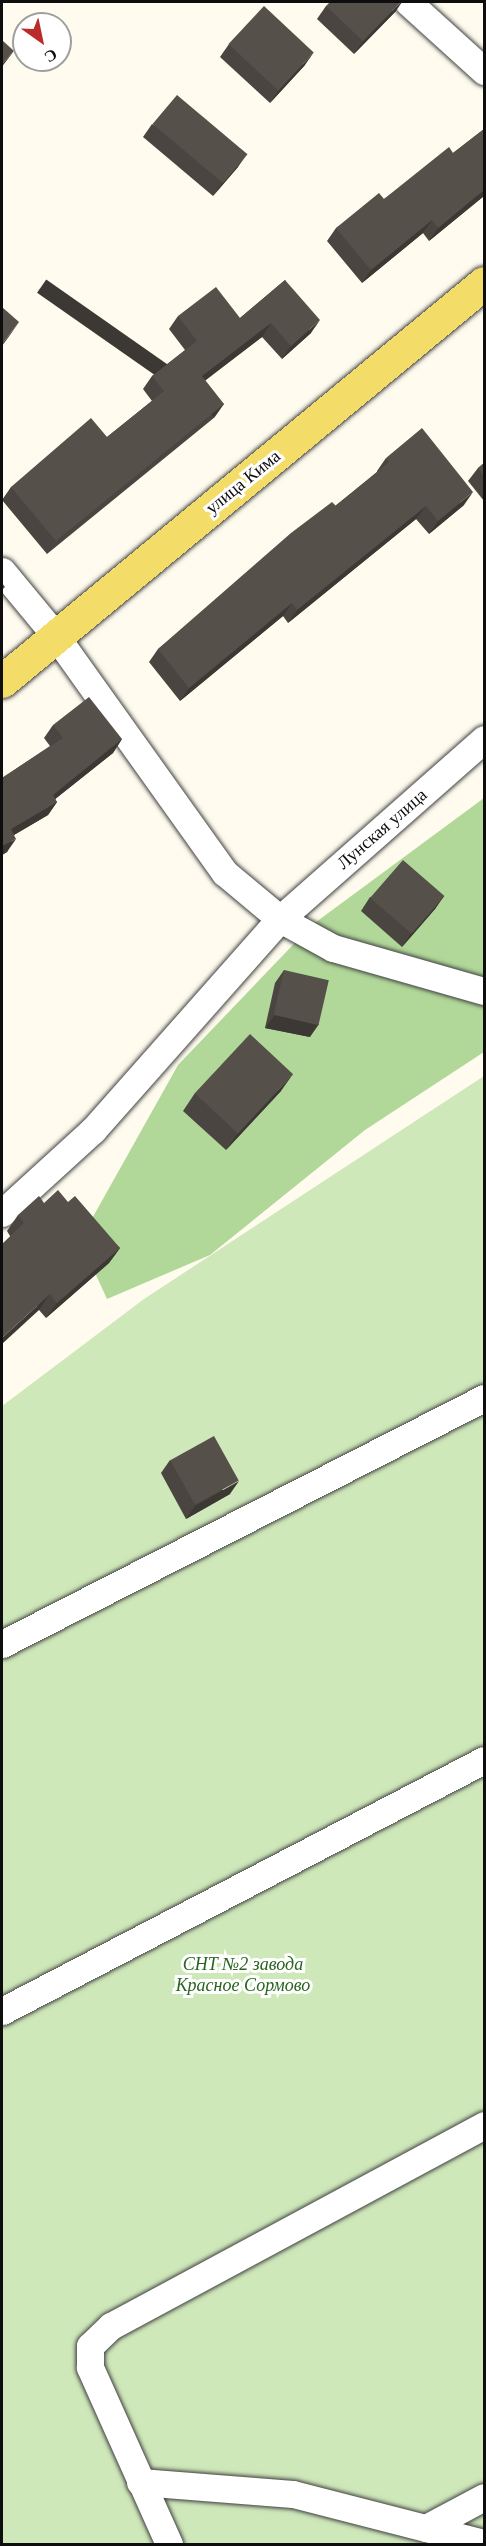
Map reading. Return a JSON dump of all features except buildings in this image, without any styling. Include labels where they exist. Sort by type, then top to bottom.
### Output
[{"type":"main road","name":"улица Кима","points":[[2,681],[484,283]]},
{"type":"street","points":[[408,2],[484,71]]},
{"type":"street","points":[[2,571],[55,635],[225,873],[280,919],[333,948],[484,991]]},
{"type":"street","name":"Лунская улица","points":[[2,1213],[93,1130],[280,919],[484,739]]},
{"type":"street","points":[[2,1644],[484,1398]]},
{"type":"street","points":[[2,2012],[484,1760]]},
{"type":"street","points":[[169,2544],[90,2367],[90,2346],[111,2326],[484,2125]]},
{"type":"street","points":[[140,2482],[293,2494],[484,2543]]},
{"type":"street","points":[[426,2528],[484,2497]]},
{"type":"green space","points":[[484,798],[484,1052],[365,1130],[210,1255],[107,1299],[80,1240],[178,1065],[312,925]]},
{"type":"green space","name":"СНТ №2 завода Красное Сормово","points":[[484,1076],[484,2544],[2,2544],[2,1406],[144,1299]]}]
